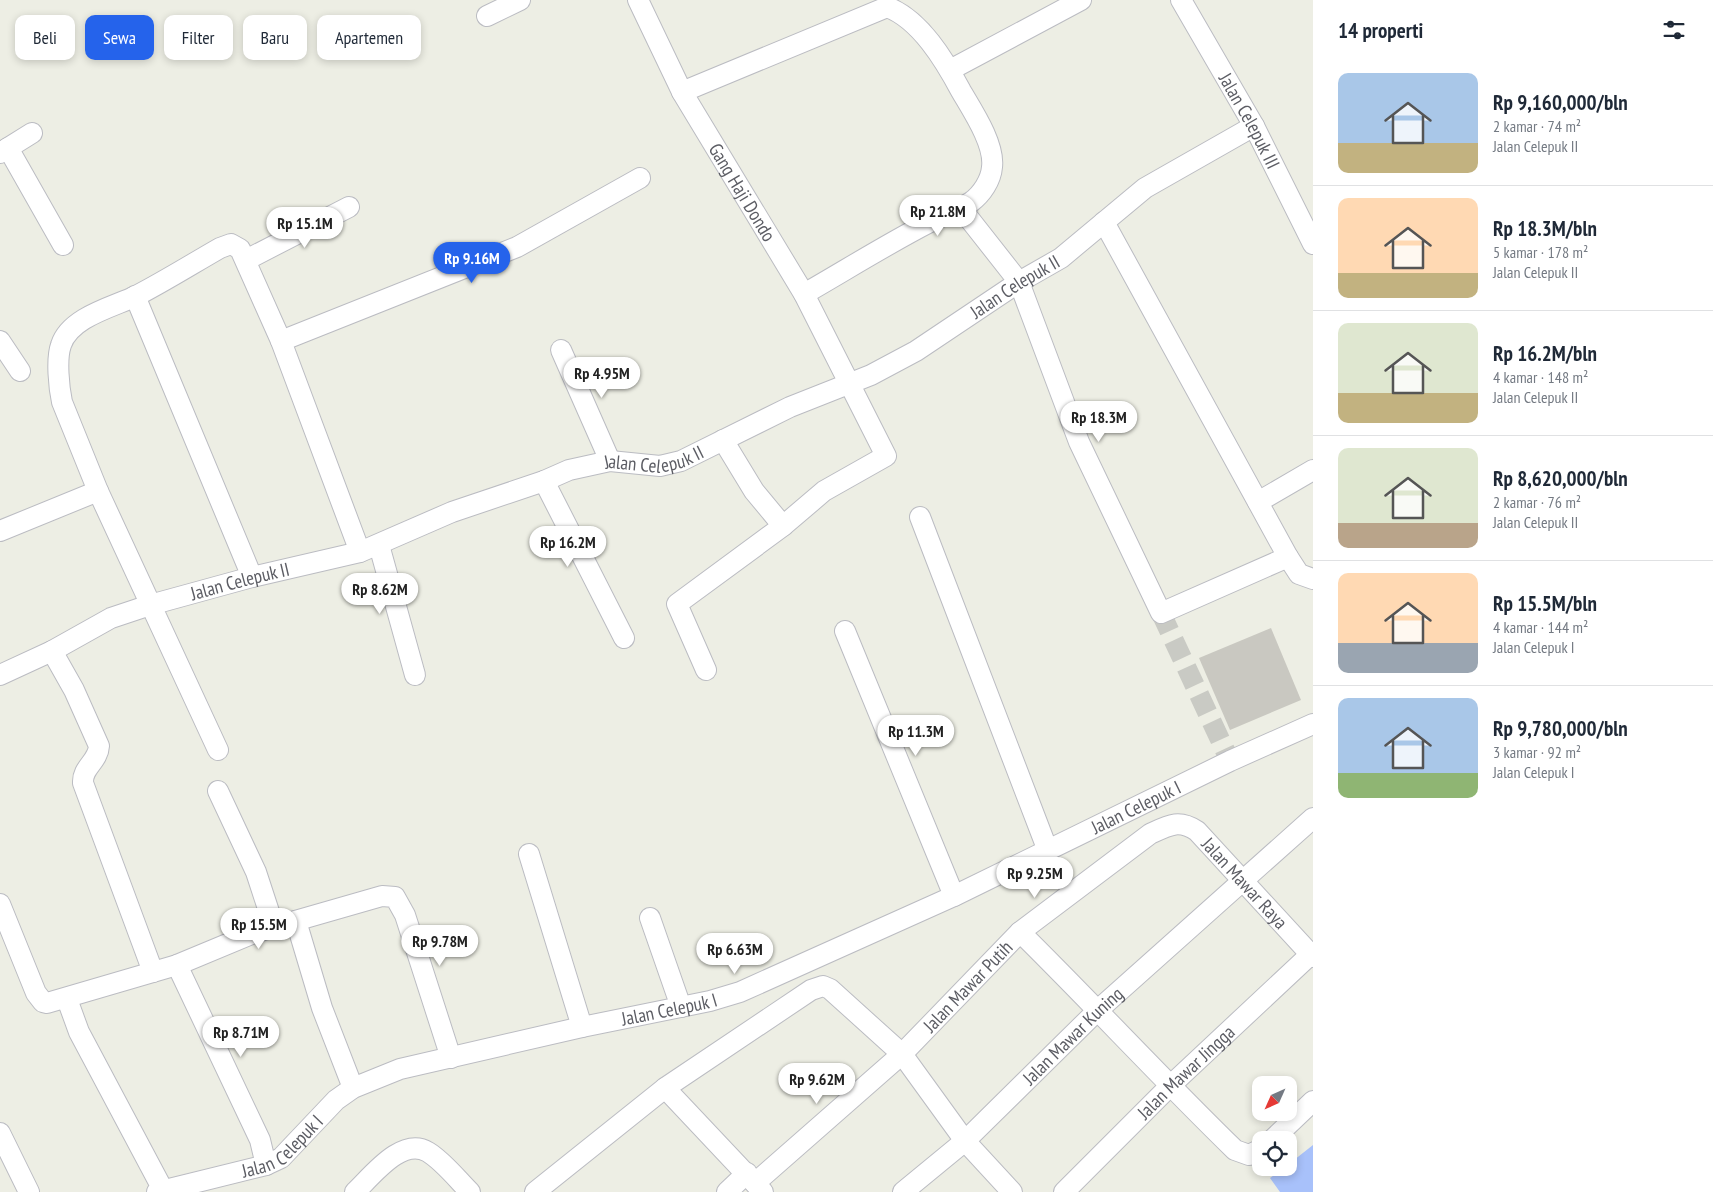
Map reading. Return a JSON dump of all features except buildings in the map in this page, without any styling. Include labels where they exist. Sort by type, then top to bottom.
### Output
[{"type":"street","points":[[487,16],[520,0]]},
{"type":"street","name":"Gang Haji Dondo","points":[[638,0],[682,92],[804,294],[886,456],[824,491],[783,526]]},
{"type":"street","points":[[950,70],[1081,0]]},
{"type":"street","name":"Jalan Celepuk III","points":[[1181,0],[1254,126],[1313,244]]},
{"type":"street","points":[[682,92],[885,4],[906,16],[950,70],[985,135],[993,164],[991,175],[982,192],[971,202],[929,222],[804,294]]},
{"type":"street","name":"Jalan Celepuk II","points":[[0,675],[52,651],[111,618],[150,605],[252,577],[360,552],[452,512],[544,481],[569,470],[610,462],[660,466],[682,461],[790,407],[848,384],[916,351],[1019,282],[1061,258],[1145,188],[1254,126]]},
{"type":"street","points":[[32,134],[4,151],[63,245]]},
{"type":"street","points":[[281,341],[517,247],[640,178]]},
{"type":"street","points":[[246,260],[349,207]]},
{"type":"street","points":[[960,207],[1019,282],[1079,442],[1161,613],[1288,557]]},
{"type":"street","points":[[1104,222],[1288,557],[1299,574],[1313,578]]},
{"type":"street","points":[[218,750],[98,491],[62,402],[59,386],[61,345],[71,329],[98,311],[135,296],[220,248],[231,244],[240,249],[281,341],[360,552]]},
{"type":"street","points":[[135,296],[242,549],[252,577]]},
{"type":"street","points":[[0,341],[20,371]]},
{"type":"street","points":[[561,350],[610,462]]},
{"type":"street","points":[[706,670],[677,604],[783,526],[754,491],[723,440]]},
{"type":"street","points":[[1258,502],[1313,470]]},
{"type":"street","points":[[544,481],[624,638]]},
{"type":"street","points":[[0,531],[98,491]]},
{"type":"street","points":[[920,517],[1048,851]]},
{"type":"street","points":[[379,545],[416,676]]},
{"type":"street","points":[[845,631],[954,896]]},
{"type":"street","points":[[52,651],[74,690],[99,746],[99,754],[82,776],[83,783],[153,972]]},
{"type":"street","name":"Jalan Celepuk I","points":[[160,1191],[266,1165],[281,1158],[336,1100],[353,1088],[400,1069],[582,1027],[710,1001],[740,992],[954,896],[1230,761],[1313,724]]},
{"type":"street","points":[[218,792],[256,872],[274,927]]},
{"type":"street","name":"Jalan Mawar Kuning","points":[[903,1192],[965,1141],[1098,1010],[1313,818]]},
{"type":"street","name":"Jalan Mawar Putih","points":[[728,1192],[755,1182],[902,1054],[1020,932],[1150,834],[1180,823],[1187,824],[1197,831]]},
{"type":"street","name":"Jalan Mawar Raya","points":[[1197,831],[1312,955]]},
{"type":"street","points":[[529,854],[582,1027]]},
{"type":"street","points":[[0,904],[26,973],[39,998],[47,1003],[67,999],[177,965],[254,933],[382,896],[395,896],[405,915],[451,1058]]},
{"type":"street","points":[[650,918],[681,1007]]},
{"type":"street","points":[[296,921],[322,1008],[353,1088]]},
{"type":"street","points":[[1020,932],[1170,1086],[1236,1150],[1249,1155],[1252,1154]]},
{"type":"street","name":"Jalan Mawar Jingga","points":[[1064,1192],[1170,1086],[1312,955]]},
{"type":"street","points":[[177,965],[260,1140],[266,1165]]},
{"type":"street","points":[[535,1192],[665,1088],[818,987],[830,989],[902,1054],[965,1141],[1012,1192]]},
{"type":"street","points":[[67,999],[79,1032],[160,1191]]},
{"type":"street","points":[[665,1088],[755,1182]]},
{"type":"street","points":[[1281,1131],[1313,1101]]},
{"type":"street","points":[[0,1133],[29,1192]]},
{"type":"street","points":[[355,1192],[398,1153],[413,1147],[429,1152],[470,1192]]},
{"type":"water","points":[[1313,1145],[1313,1192],[1280,1192],[1270,1178],[1273,1176],[1297,1176],[1297,1158]]},
{"type":"tunnel","points":[[1161,613],[1230,761]]}]
